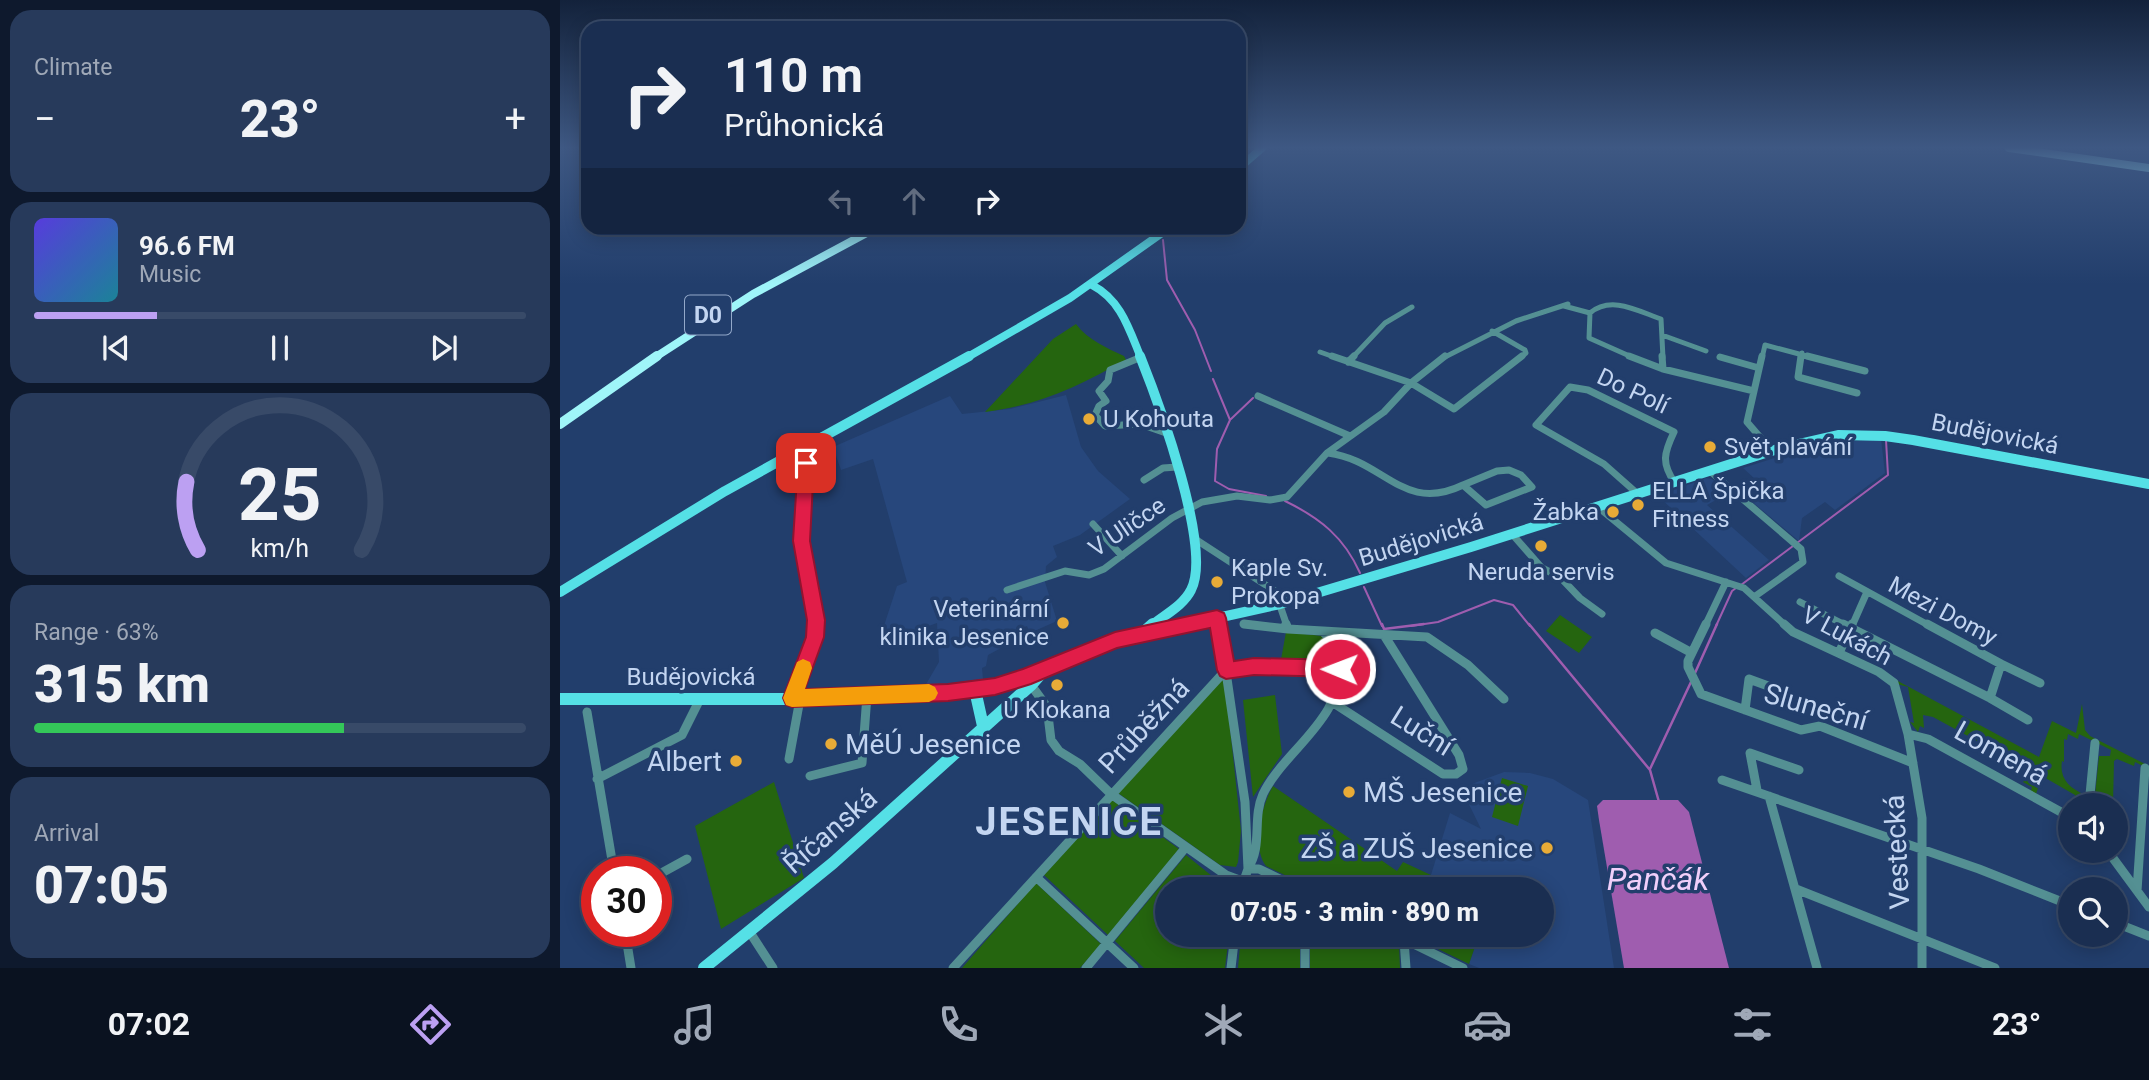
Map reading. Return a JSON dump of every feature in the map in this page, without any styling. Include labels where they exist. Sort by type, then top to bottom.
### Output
[{"type":"highway","name":"D0","points":[[560,416],[656,348],[747,291],[851,235]]},
{"type":"highway","name":"D0","points":[[560,424],[717,316],[793,271],[862,235]]},
{"type":"main road","points":[[560,592],[749,477],[1071,299],[1160,235]]},
{"type":"main road","points":[[1092,285],[1108,295],[1126,325],[1145,369],[1177,467],[1195,539],[1198,567],[1194,584],[1185,600],[1144,632]]},
{"type":"main road","points":[[1071,299],[1087,294],[1108,295]]},
{"type":"main road","name":"Budějovická","points":[[560,699],[701,696],[796,699],[975,690],[1005,684],[1099,645],[1144,632],[1280,604],[1639,495],[1772,451],[1838,435],[1885,436],[2149,484]]},
{"type":"main road","name":"Říčanská","points":[[704,968],[833,863],[1031,685],[1045,669]]},
{"type":"main road","points":[[975,690],[983,726]]},
{"type":"street","points":[[1184,494],[1202,502],[1237,496],[1270,500],[1287,496],[1327,453],[1384,412],[1411,383],[1450,352],[1492,331],[1566,305],[1590,313]]},
{"type":"street","points":[[1663,369],[1661,319],[1618,305],[1594,309],[1590,313],[1591,341],[1663,369],[1754,391]]},
{"type":"street","points":[[1348,362],[1385,323],[1412,307]]},
{"type":"street","points":[[1320,352],[1411,383],[1454,409],[1526,353],[1492,331]]},
{"type":"street","points":[[1662,335],[1706,351]]},
{"type":"street","points":[[1772,451],[1747,424],[1765,345],[1865,371]]},
{"type":"street","points":[[1802,353],[1798,377],[1857,393]]},
{"type":"street","points":[[1720,357],[1759,368]]},
{"type":"street","points":[[1139,358],[1110,370],[1108,381],[1099,391],[1106,401],[1095,411],[1095,415],[1105,426],[1140,424],[1166,433]]},
{"type":"street","name":"Do Polí","points":[[1639,495],[1625,478],[1596,458],[1536,425],[1570,387],[1588,390],[1674,432],[1662,458],[1662,465],[1675,483]]},
{"type":"street","points":[[1258,396],[1350,436]]},
{"type":"street","points":[[1327,453],[1353,457],[1416,494],[1434,495],[1462,484],[1505,468],[1516,470],[1525,476],[1532,487],[1486,505],[1462,484]]},
{"type":"street","points":[[789,759],[796,699],[815,637],[816,620],[802,541],[806,463]]},
{"type":"street","points":[[1144,480],[1163,468],[1177,467]]},
{"type":"street","points":[[1710,471],[1796,545],[1804,556],[1803,562],[1754,597]]},
{"type":"street","name":"V Uličce","points":[[1007,590],[1065,571],[1089,575],[1202,502]]},
{"type":"street","name":"V Lukách","points":[[1598,507],[1665,563],[1735,585],[1754,597],[1793,632],[1880,673],[1894,683],[1908,734]]},
{"type":"street","points":[[1093,524],[1122,556]]},
{"type":"street","name":"Budějovická","points":[[1512,534],[1542,568],[1560,576],[1580,598],[1602,614]]},
{"type":"street","points":[[1195,539],[1275,591],[1288,629]]},
{"type":"street","name":"Mezi Domy","points":[[1839,576],[2040,683]]},
{"type":"street","name":"Sluneční","points":[[1735,585],[1692,653],[1688,667],[1701,694],[1801,730],[1820,726],[1913,763]]},
{"type":"street","name":"Mezi Domy","points":[[1839,653],[1867,592]]},
{"type":"street","points":[[1800,602],[2028,720]]},
{"type":"street","points":[[1217,618],[1245,802],[1248,869]]},
{"type":"street","points":[[1244,624],[1288,629],[1420,635],[1431,638],[1468,665],[1504,699]]},
{"type":"street","points":[[1245,877],[1255,858],[1256,817],[1265,790],[1332,702],[1340,669],[1334,644],[1320,631]]},
{"type":"street","points":[[1655,633],[1692,653]]},
{"type":"street","name":"Luční","points":[[1332,702],[1443,774],[1451,775],[1463,769],[1459,755],[1384,635]]},
{"type":"street","name":"Mezi Domy","points":[[1990,698],[2001,664]]},
{"type":"street","points":[[1226,670],[1254,667],[1340,669]]},
{"type":"street","name":"Průběžná","points":[[953,968],[1226,670]]},
{"type":"street","name":"Sluneční","points":[[1745,710],[1749,679],[1779,690]]},
{"type":"street","points":[[1031,685],[1046,708],[1051,723],[1051,740],[1059,751],[1080,764],[1111,794],[1229,877]]},
{"type":"street","points":[[810,776],[862,763],[867,695]]},
{"type":"street","points":[[597,779],[682,735],[701,696]]},
{"type":"street","points":[[587,712],[611,856]]},
{"type":"street","name":"Vestecká","points":[[1908,734],[1924,850],[1922,968]]},
{"type":"street","name":"Lomená","points":[[1908,734],[1928,739],[2058,810]]},
{"type":"street","points":[[2090,793],[2095,743]]},
{"type":"street","points":[[1757,790],[1750,753],[1799,770]]},
{"type":"street","points":[[2137,891],[2146,768]]},
{"type":"street","points":[[1722,780],[1757,790],[2058,900]]},
{"type":"street","points":[[1769,796],[1817,968]]},
{"type":"street","points":[[1086,968],[1186,847]]},
{"type":"street","points":[[672,867],[687,859]]},
{"type":"street","points":[[2117,863],[2149,907]]},
{"type":"street","points":[[1248,869],[1259,869],[1275,877]]},
{"type":"street","points":[[1036,877],[1134,968]]},
{"type":"street","points":[[1796,889],[1995,968]]},
{"type":"street","points":[[2128,928],[2149,936]]},
{"type":"street","points":[[749,930],[773,968]]},
{"type":"street","points":[[628,947],[631,968]]},
{"type":"street","points":[[1231,968],[1233,947]]},
{"type":"street","points":[[1305,947],[1305,968]]},
{"type":"street","points":[[1404,947],[1406,968]]},
{"type":"street","points":[[1419,947],[1463,968]]},
{"type":"shaded area","points":[[1066,395],[1081,447],[1098,471],[1130,499],[1080,535],[1053,546],[1057,557],[1046,566],[1045,582],[1057,621],[1030,633],[1027,626],[1010,632],[1012,642],[988,655],[986,666],[982,668],[983,679],[925,686],[939,662],[937,623],[878,644],[897,586],[907,582],[873,459],[841,470],[833,447],[950,396],[962,414],[1010,409]]},
{"type":"shaded area","points":[[1881,439],[1885,473],[1835,510],[1825,502],[1802,518],[1799,541],[1750,500],[1766,489],[1743,468],[1819,444]]},
{"type":"shaded area","points":[[1706,478],[1712,479],[1728,493],[1707,505],[1769,560],[1746,578],[1658,496]]},
{"type":"shaded area","points":[[1504,772],[1530,773],[1553,779],[1588,800],[1614,968],[1479,968],[1469,964],[1475,947],[1554,947],[1554,877],[1431,875],[1450,813],[1481,829],[1461,788]]},
{"type":"green space","points":[[1076,324],[1092,339],[1124,356],[1126,360],[1042,399],[985,412],[1053,339]]},
{"type":"green space","points":[[1560,615],[1592,637],[1579,653],[1546,631]]},
{"type":"green space","points":[[1286,632],[1322,636],[1332,649],[1335,666],[1280,665]]},
{"type":"green space","points":[[1221,680],[1225,681],[1241,831],[1236,867],[1220,865],[1118,793]]},
{"type":"green space","points":[[1896,680],[2039,757],[2052,721],[2076,733],[2082,704],[2085,730],[2090,736],[2149,766],[2149,769],[2135,762],[2134,766],[2117,759],[2114,761],[2113,793],[2095,793],[2099,756],[2110,756],[2111,750],[2079,734],[2078,739],[2068,734],[2067,740],[2064,739],[2062,772],[2070,786],[2081,793],[2072,793],[2042,776],[2036,794],[2031,791],[2032,787],[2023,782],[2031,773],[2023,766],[1933,717],[1923,715],[1924,728],[1920,726],[1918,732],[1910,722],[1914,723],[1908,687],[1897,684]]},
{"type":"green space","points":[[1275,695],[1282,754],[1253,797],[1243,700]]},
{"type":"green space","points":[[1502,778],[1528,786],[1518,826],[1492,817]]},
{"type":"green space","points":[[774,782],[804,878],[721,929],[695,826]]},
{"type":"green space","points":[[1273,786],[1397,871],[1403,862],[1435,877],[1289,877],[1266,866],[1262,858],[1259,837],[1265,804]]},
{"type":"green space","points":[[1112,800],[1179,849],[1108,935],[1044,875]]},
{"type":"green space","points":[[1186,855],[1213,877],[1168,877]]},
{"type":"green space","points":[[1036,883],[1101,944],[1080,968],[962,968]]},
{"type":"green space","points":[[1155,893],[1155,947],[1228,947],[1225,968],[1144,968],[1115,941]]},
{"type":"green space","points":[[1240,947],[1300,947],[1300,968],[1238,968]]},
{"type":"green space","points":[[1310,947],[1399,947],[1400,968],[1310,968]]},
{"type":"green space","points":[[1434,947],[1475,947],[1469,964]]},
{"type":"water","name":"Pančák","points":[[1603,800],[1678,800],[1689,812],[1729,968],[1624,968],[1597,806]]},
{"type":"waterway","points":[[1163,240],[1167,280],[1195,330],[1211,371]]},
{"type":"waterway","points":[[1213,379],[1230,420],[1217,449],[1215,481],[1229,489],[1266,496]]},
{"type":"waterway","points":[[1231,419],[1253,398]]},
{"type":"waterway","points":[[1797,543],[1888,475],[1886,440]]},
{"type":"waterway","points":[[1285,501],[1330,530],[1354,560],[1360,573]]},
{"type":"waterway","points":[[1741,585],[1793,546]]},
{"type":"waterway","points":[[1364,587],[1382,626]]},
{"type":"waterway","points":[[1716,626],[1732,591],[1736,588]]},
{"type":"waterway","points":[[1411,626],[1438,622],[1494,600],[1513,605],[1530,626]]},
{"type":"waterway","points":[[1382,624],[1384,629],[1424,624]]},
{"type":"waterway","points":[[1529,624],[1650,770],[1659,802]]},
{"type":"waterway","points":[[1695,673],[1717,624]]},
{"type":"waterway","points":[[1650,769],[1691,682]]},
{"type":"slow traffic","points":[[803,668],[792,698],[929,693]]},
{"type":"place","name":"U Kohouta","points":[[1089,419]]},
{"type":"place","name":"Svět plavání","points":[[1710,447]]},
{"type":"place","name":"ELLA Špička Fitness","points":[[1638,505]]},
{"type":"place","name":"Žabka","points":[[1613,512]]},
{"type":"place","name":"Neruda servis","points":[[1541,546]]},
{"type":"place","name":"Kaple Sv. Prokopa","points":[[1217,582]]},
{"type":"place","name":"Veterinární klinika Jesenice","points":[[1063,623]]},
{"type":"place","name":"U Klokana","points":[[1057,685]]},
{"type":"place","name":"MěÚ Jesenice","points":[[831,744]]},
{"type":"place","name":"Albert","points":[[736,761]]},
{"type":"place","name":"MŠ Jesenice","points":[[1349,792]]},
{"type":"place","name":"ZŠ a ZUŠ Jesenice","points":[[1547,848]]},
{"type":"district","name":"JESENICE","points":[[1069,822]]},
{"type":"route","points":[[806,463],[802,541],[816,620],[815,637],[792,698],[975,690],[1025,678],[1115,640],[1217,618],[1226,670],[1254,667],[1340,669]]}]
